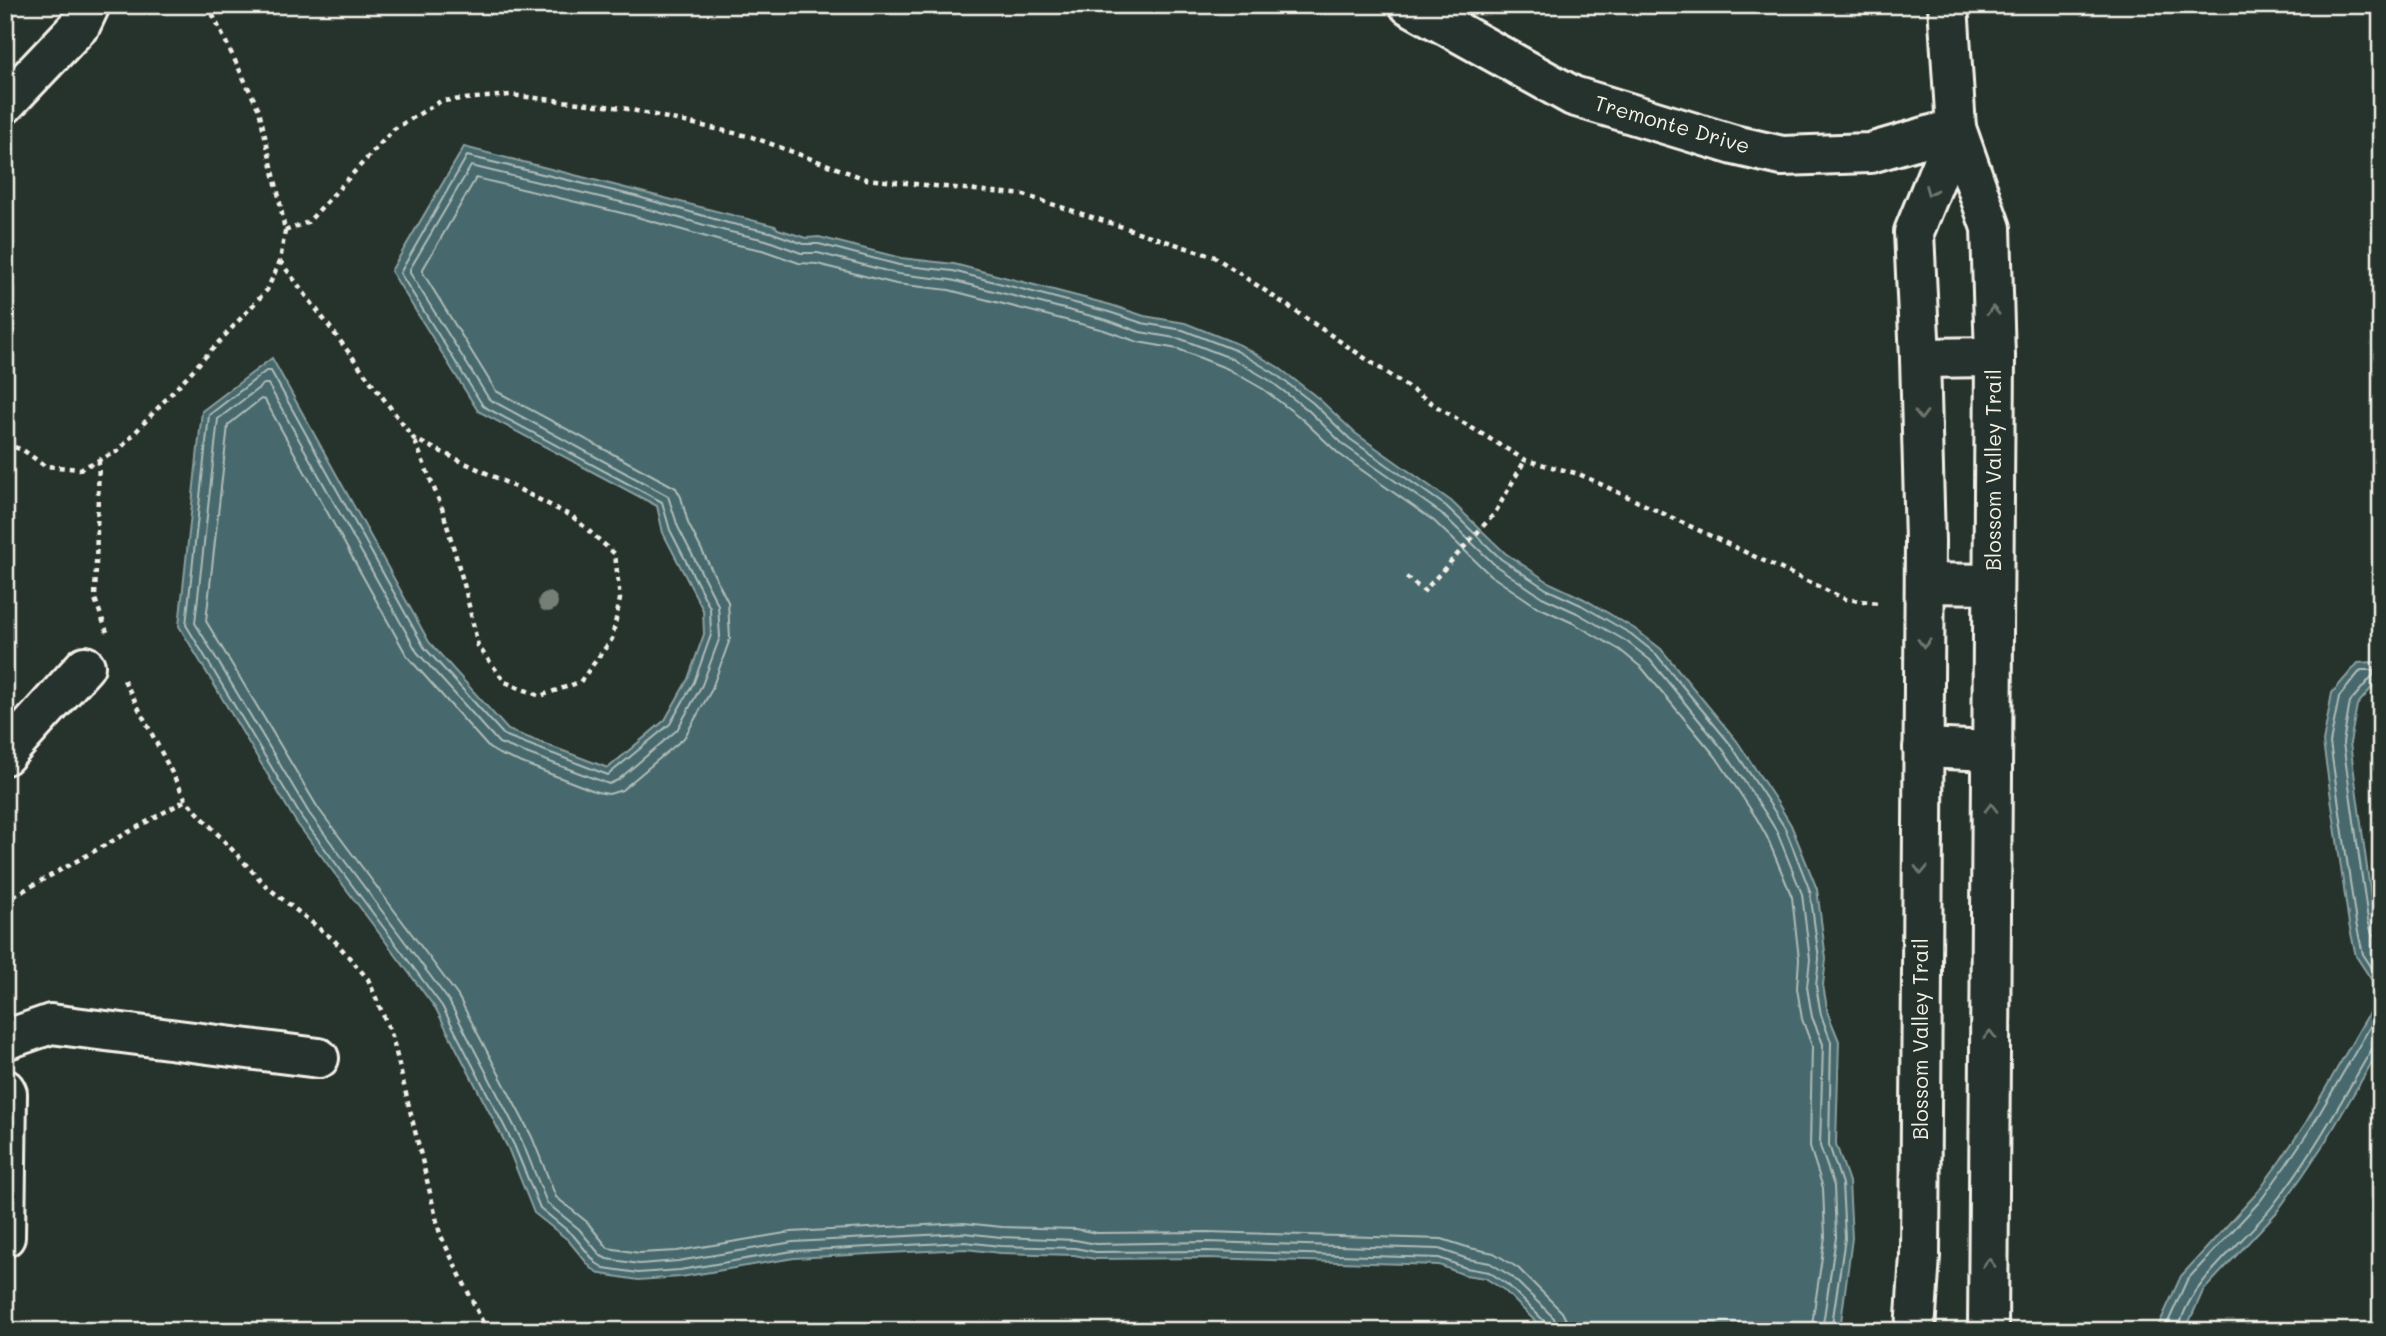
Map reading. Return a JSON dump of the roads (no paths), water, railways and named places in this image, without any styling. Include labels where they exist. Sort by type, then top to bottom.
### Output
[{"type":"street","points":[[5,104],[81,24],[90,5]]},
{"type":"street","name":"Tremonte Drive","points":[[1409,5],[1573,96],[1734,145],[1782,156],[1870,153],[1956,128]]},
{"type":"street","name":"Blossom Valley Trail","points":[[1948,5],[1956,128],[1991,228],[1994,357],[1988,1331]]},
{"type":"street","name":"Blossom Valley Trail","points":[[1915,1331],[1920,1256],[1925,583],[1914,232],[1956,128]]},
{"type":"street","name":"Blossom Valley Trail","points":[[1920,358],[1994,357]]},
{"type":"street","name":"Blossom Valley Trail","points":[[1925,583],[1993,584]]},
{"type":"street","points":[[5,755],[103,669]]},
{"type":"street","points":[[1923,748],[1992,751]]},
{"type":"street","points":[[5,1040],[51,1024],[319,1058]]},
{"type":"street","points":[[5,1089],[5,1237]]},
{"type":"water","points":[[464,147],[775,226],[806,238],[819,237],[901,258],[954,264],[1144,316],[1185,323],[1240,345],[1278,367],[1318,398],[1355,433],[1451,501],[1505,553],[1550,583],[1584,599],[1635,629],[1661,649],[1737,741],[1779,805],[1791,825],[1817,889],[1826,959],[1823,985],[1828,1014],[1839,1041],[1836,1144],[1849,1182],[1852,1238],[1841,1322],[1836,1331],[1545,1331],[1504,1290],[1485,1278],[1465,1275],[1439,1265],[1207,1258],[1095,1259],[1074,1255],[965,1249],[794,1258],[681,1277],[638,1280],[601,1274],[591,1268],[568,1240],[534,1213],[508,1148],[436,1009],[296,822],[179,626],[202,411],[272,358],[429,642],[508,730],[608,768],[665,720],[688,679],[704,634],[703,610],[663,533],[657,506],[478,411],[391,271]]},
{"type":"water","points":[[2374,662],[2381,665],[2381,677],[2357,705],[2350,743],[2374,919],[2381,943],[2381,1047],[2303,1175],[2276,1213],[2203,1291],[2185,1331],[2156,1331],[2181,1276],[2255,1195],[2280,1161],[2305,1124],[2376,1001],[2373,982],[2356,956],[2349,924],[2323,742],[2332,693],[2358,663]]}]
